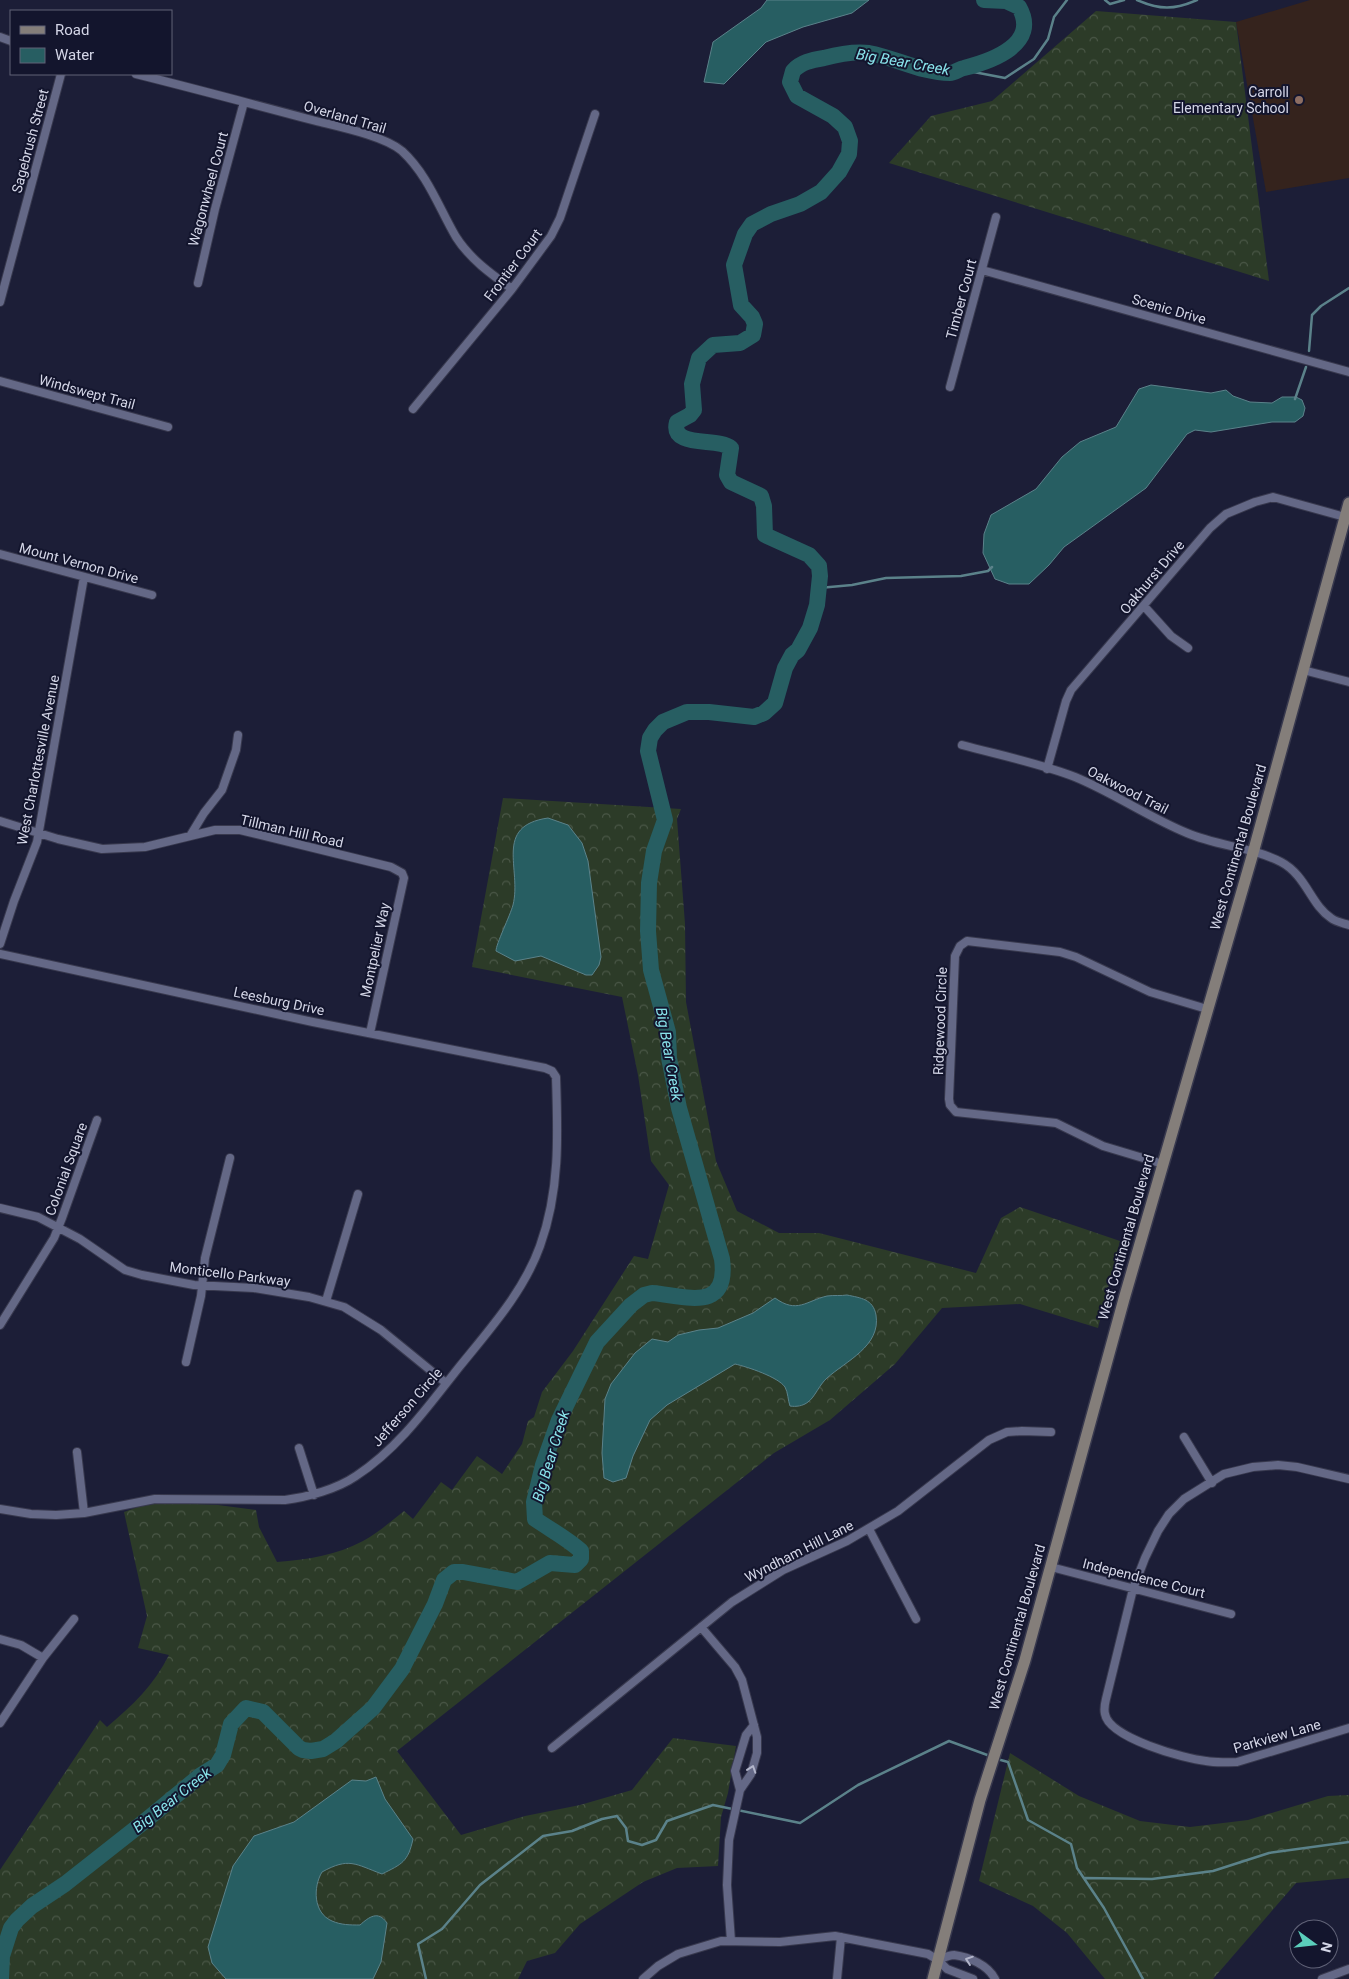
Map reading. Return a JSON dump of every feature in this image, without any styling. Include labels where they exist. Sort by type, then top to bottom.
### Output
[{"type":"main road","name":"West Continental Boulevard","points":[[933,1979],[983,1791],[1025,1660],[1124,1299],[1253,853],[1349,503]]},
{"type":"street","name":"Sagebrush Street","points":[[0,302],[61,75]]},
{"type":"street","name":"Overland Trail","points":[[140,75],[338,127],[395,146],[419,171],[432,190],[456,238],[464,248],[475,261],[512,289]]},
{"type":"street","name":"Wagonwheel Court","points":[[198,283],[215,209],[244,102]]},
{"type":"street","name":"Frontier Court","points":[[413,409],[512,289],[551,236],[560,218],[595,114]]},
{"type":"street","name":"Timber Court","points":[[950,388],[996,216]]},
{"type":"street","name":"Scenic Drive","points":[[982,270],[1349,372]]},
{"type":"street","name":"Windswept Trail","points":[[0,381],[168,427]]},
{"type":"street","name":"Oakhurst Drive","points":[[1047,769],[1066,701],[1071,690],[1210,528],[1226,514],[1273,497],[1345,517]]},
{"type":"street","name":"Mount Vernon Drive","points":[[0,554],[152,595]]},
{"type":"street","name":"West Charlottesville Avenue","points":[[0,944],[14,901],[37,842],[84,577]]},
{"type":"street","points":[[1144,606],[1171,636],[1188,648]]},
{"type":"street","points":[[1303,670],[1349,682]]},
{"type":"street","points":[[190,836],[204,813],[222,790],[236,750],[238,735]]},
{"type":"street","name":"Oakwood Trail","points":[[962,745],[1073,777],[1109,792],[1188,834],[1282,863],[1296,873],[1324,912],[1332,919],[1349,925]]},
{"type":"street","name":"Tillman Hill Road","points":[[0,821],[91,848],[121,850],[145,847],[215,830],[240,830],[391,867],[402,872]]},
{"type":"street","name":"Montpelier Way","points":[[370,1033],[404,878],[402,872]]},
{"type":"street","name":"Ridgewood Circle","points":[[1163,1164],[1103,1146],[1056,1123],[956,1112],[949,1099],[955,956],[960,946],[967,941],[1048,949],[1076,957],[1150,992],[1207,1009]]},
{"type":"street","name":"Leesburg Drive","points":[[0,954],[370,1033],[545,1068],[552,1072]]},
{"type":"street","name":"Jefferson Circle","points":[[0,1509],[56,1516],[84,1513],[155,1499],[285,1500],[314,1495],[354,1478],[372,1465],[416,1421],[498,1319],[528,1274],[540,1246],[557,1172],[556,1078],[552,1072]]},
{"type":"street","name":"Colonial Square","points":[[0,1324],[59,1227],[97,1120]]},
{"type":"street","points":[[186,1362],[202,1286],[205,1258],[230,1158]]},
{"type":"street","points":[[326,1301],[358,1194]]},
{"type":"street","name":"Monticello Parkway","points":[[0,1208],[38,1217],[80,1239],[126,1270],[142,1275],[202,1286],[254,1288],[326,1301],[344,1307],[381,1330],[446,1383]]},
{"type":"street","name":"Wyndham Hill Lane","points":[[552,1748],[732,1602],[757,1585],[783,1570],[869,1529],[898,1511],[988,1440],[1007,1432],[1051,1432]]},
{"type":"street","points":[[1184,1437],[1212,1483]]},
{"type":"street","points":[[299,1448],[314,1495]]},
{"type":"street","points":[[77,1452],[84,1513]]},
{"type":"street","points":[[1133,1589],[1158,1531],[1169,1514],[1184,1499],[1224,1474],[1237,1470],[1278,1465],[1296,1467],[1349,1479]]},
{"type":"street","points":[[869,1529],[916,1619]]},
{"type":"street","name":"Independence Court","points":[[1050,1568],[1231,1614]]},
{"type":"street","name":"Parkview Lane","points":[[1133,1589],[1106,1699],[1105,1714],[1108,1721],[1124,1734],[1145,1744],[1186,1758],[1221,1763],[1237,1762],[1349,1728]]},
{"type":"street","points":[[0,1723],[43,1658],[74,1619]]},
{"type":"street","points":[[701,1627],[735,1668],[742,1680],[753,1715],[757,1737],[757,1753],[751,1774],[740,1790],[732,1822],[727,1885],[731,1941]]},
{"type":"street","points":[[0,1639],[21,1644],[43,1658]]},
{"type":"street","points":[[740,1790],[735,1771],[746,1735],[754,1725]]},
{"type":"street","points":[[648,1977],[658,1966],[678,1954],[721,1941],[780,1942],[835,1936],[928,1954],[948,1969],[974,1979]]},
{"type":"street","points":[[838,1979],[841,1937]]},
{"type":"street","points":[[938,1960],[952,1955],[971,1960],[985,1967],[995,1979]]},
{"type":"street","points":[[1322,1979],[1349,1969]]},
{"type":"shaded area","name":"Carroll Elementary School","points":[[1310,0],[1349,0],[1349,178],[1266,192],[1236,22]]},
{"type":"green space","points":[[1096,11],[1236,22],[1269,281],[889,163],[931,116],[992,101]]},
{"type":"green space","points":[[503,798],[681,809],[677,819],[685,924],[686,1002],[716,1161],[737,1211],[779,1233],[819,1233],[976,1273],[1001,1218],[1020,1207],[1120,1241],[1098,1328],[1020,1304],[942,1308],[895,1364],[830,1420],[774,1453],[397,1751],[461,1835],[525,1816],[580,1805],[632,1790],[673,1738],[736,1746],[728,1793],[721,1817],[718,1866],[677,1868],[643,1882],[580,1924],[555,1953],[527,1961],[518,1979],[0,1979],[0,1870],[100,1720],[107,1727],[125,1711],[142,1694],[169,1655],[138,1648],[147,1616],[124,1512],[152,1502],[218,1505],[256,1510],[259,1527],[277,1562],[321,1556],[353,1546],[374,1534],[404,1511],[413,1519],[441,1482],[452,1490],[477,1456],[502,1474],[522,1444],[528,1421],[534,1417],[542,1392],[573,1351],[634,1256],[648,1259],[669,1185],[651,1161],[638,1075],[622,997],[472,967]]},
{"type":"green space","points":[[1010,1753],[1079,1796],[1140,1821],[1190,1827],[1248,1820],[1328,1796],[1349,1795],[1349,1878],[1296,1883],[1213,1979],[1105,1979],[1067,1933],[1033,1906],[979,1881]]},
{"type":"water","points":[[767,0],[869,0],[852,13],[803,27],[766,42],[724,84],[704,82],[713,42],[761,8]]},
{"type":"water","points":[[1151,385],[1211,393],[1226,390],[1233,396],[1250,402],[1272,403],[1282,397],[1296,397],[1302,400],[1305,408],[1303,416],[1295,422],[1272,422],[1211,432],[1195,430],[1187,434],[1146,488],[1064,547],[1029,584],[1009,584],[995,579],[983,553],[984,534],[991,515],[1036,489],[1062,457],[1080,442],[1116,427],[1139,389]]},
{"type":"water","points":[[548,818],[568,825],[582,843],[588,861],[601,957],[599,965],[592,975],[586,975],[541,956],[515,961],[496,951],[513,905],[515,891],[513,851],[515,840],[521,830],[531,823]]},
{"type":"water","points":[[847,1295],[866,1300],[872,1306],[876,1315],[876,1326],[873,1336],[860,1352],[824,1381],[808,1402],[799,1406],[790,1406],[786,1389],[781,1383],[762,1373],[735,1364],[667,1405],[650,1420],[633,1456],[626,1478],[613,1482],[604,1478],[602,1453],[605,1399],[611,1384],[635,1353],[652,1339],[668,1342],[678,1335],[718,1328],[753,1313],[775,1298],[783,1303],[796,1306],[827,1296]]},
{"type":"water","points":[[376,1777],[385,1799],[413,1839],[409,1853],[399,1865],[382,1874],[358,1865],[346,1863],[331,1867],[322,1872],[316,1892],[316,1899],[321,1912],[332,1921],[349,1925],[360,1925],[370,1917],[377,1916],[384,1919],[387,1923],[381,1962],[373,1979],[226,1979],[212,1963],[208,1947],[233,1866],[254,1836],[294,1822],[352,1780],[366,1781]]},
{"type":"waterway","name":"Big Bear Creek","points":[[1,1979],[2,1956],[11,1928],[17,1920],[32,1906],[65,1884],[201,1775],[217,1765],[223,1755],[231,1724],[246,1708],[263,1712],[299,1748],[311,1751],[323,1749],[336,1741],[373,1708],[402,1669],[435,1604],[444,1580],[454,1572],[517,1582],[550,1563],[575,1565],[581,1559],[581,1551],[535,1519],[534,1502],[543,1465],[559,1420],[597,1342],[631,1305],[644,1295],[652,1293],[691,1298],[702,1297],[712,1294],[719,1288],[722,1276],[722,1259],[679,1108],[669,1058],[668,1032],[651,970],[648,931],[649,883],[654,851],[665,820],[648,751],[650,738],[655,730],[663,722],[687,712],[709,712],[754,717],[764,713],[775,703],[785,668],[810,628],[817,605],[820,576],[819,566],[809,555],[765,535],[764,506],[761,496],[731,482],[727,475],[731,448],[725,445],[696,441],[681,436],[677,430],[677,422],[690,415],[694,410],[692,384],[699,358],[713,345],[740,343],[753,335],[755,324],[752,317],[741,305],[734,265],[745,234],[752,224],[771,214],[800,204],[821,192],[839,172],[849,154],[850,141],[845,127],[833,116],[797,96],[790,82],[793,71],[807,62],[835,55],[863,52],[879,55],[929,71],[950,73],[987,61],[1010,49],[1018,41],[1023,31],[1024,20],[1019,7],[1006,1],[984,0]]},
{"type":"waterway","points":[[958,69],[1005,78],[1034,59],[1048,39],[1054,17],[1067,0]]},
{"type":"waterway","points":[[1105,0],[1110,4],[1124,0]]},
{"type":"waterway","points":[[1137,0],[1153,6],[1167,8],[1181,6],[1197,0]]},
{"type":"waterway","points":[[1309,351],[1312,315],[1321,306],[1349,288]]},
{"type":"waterway","points":[[1295,399],[1306,367]]},
{"type":"waterway","points":[[819,588],[852,585],[886,578],[961,576],[988,571],[992,567]]},
{"type":"waterway","points":[[426,1979],[418,1944],[442,1929],[480,1885],[543,1836],[572,1831],[602,1819],[617,1816],[626,1828],[628,1841],[642,1845],[656,1840],[667,1821],[713,1805],[800,1823],[858,1785],[949,1741],[990,1756]]},
{"type":"waterway","points":[[997,1759],[1008,1762],[1028,1820],[1071,1844],[1077,1868],[1104,1908],[1143,1979]]},
{"type":"waterway","points":[[1085,1878],[1152,1879],[1213,1871],[1269,1853],[1349,1842]]},
{"type":"place","name":"Carroll Elementary School","points":[[1299,100]]}]
